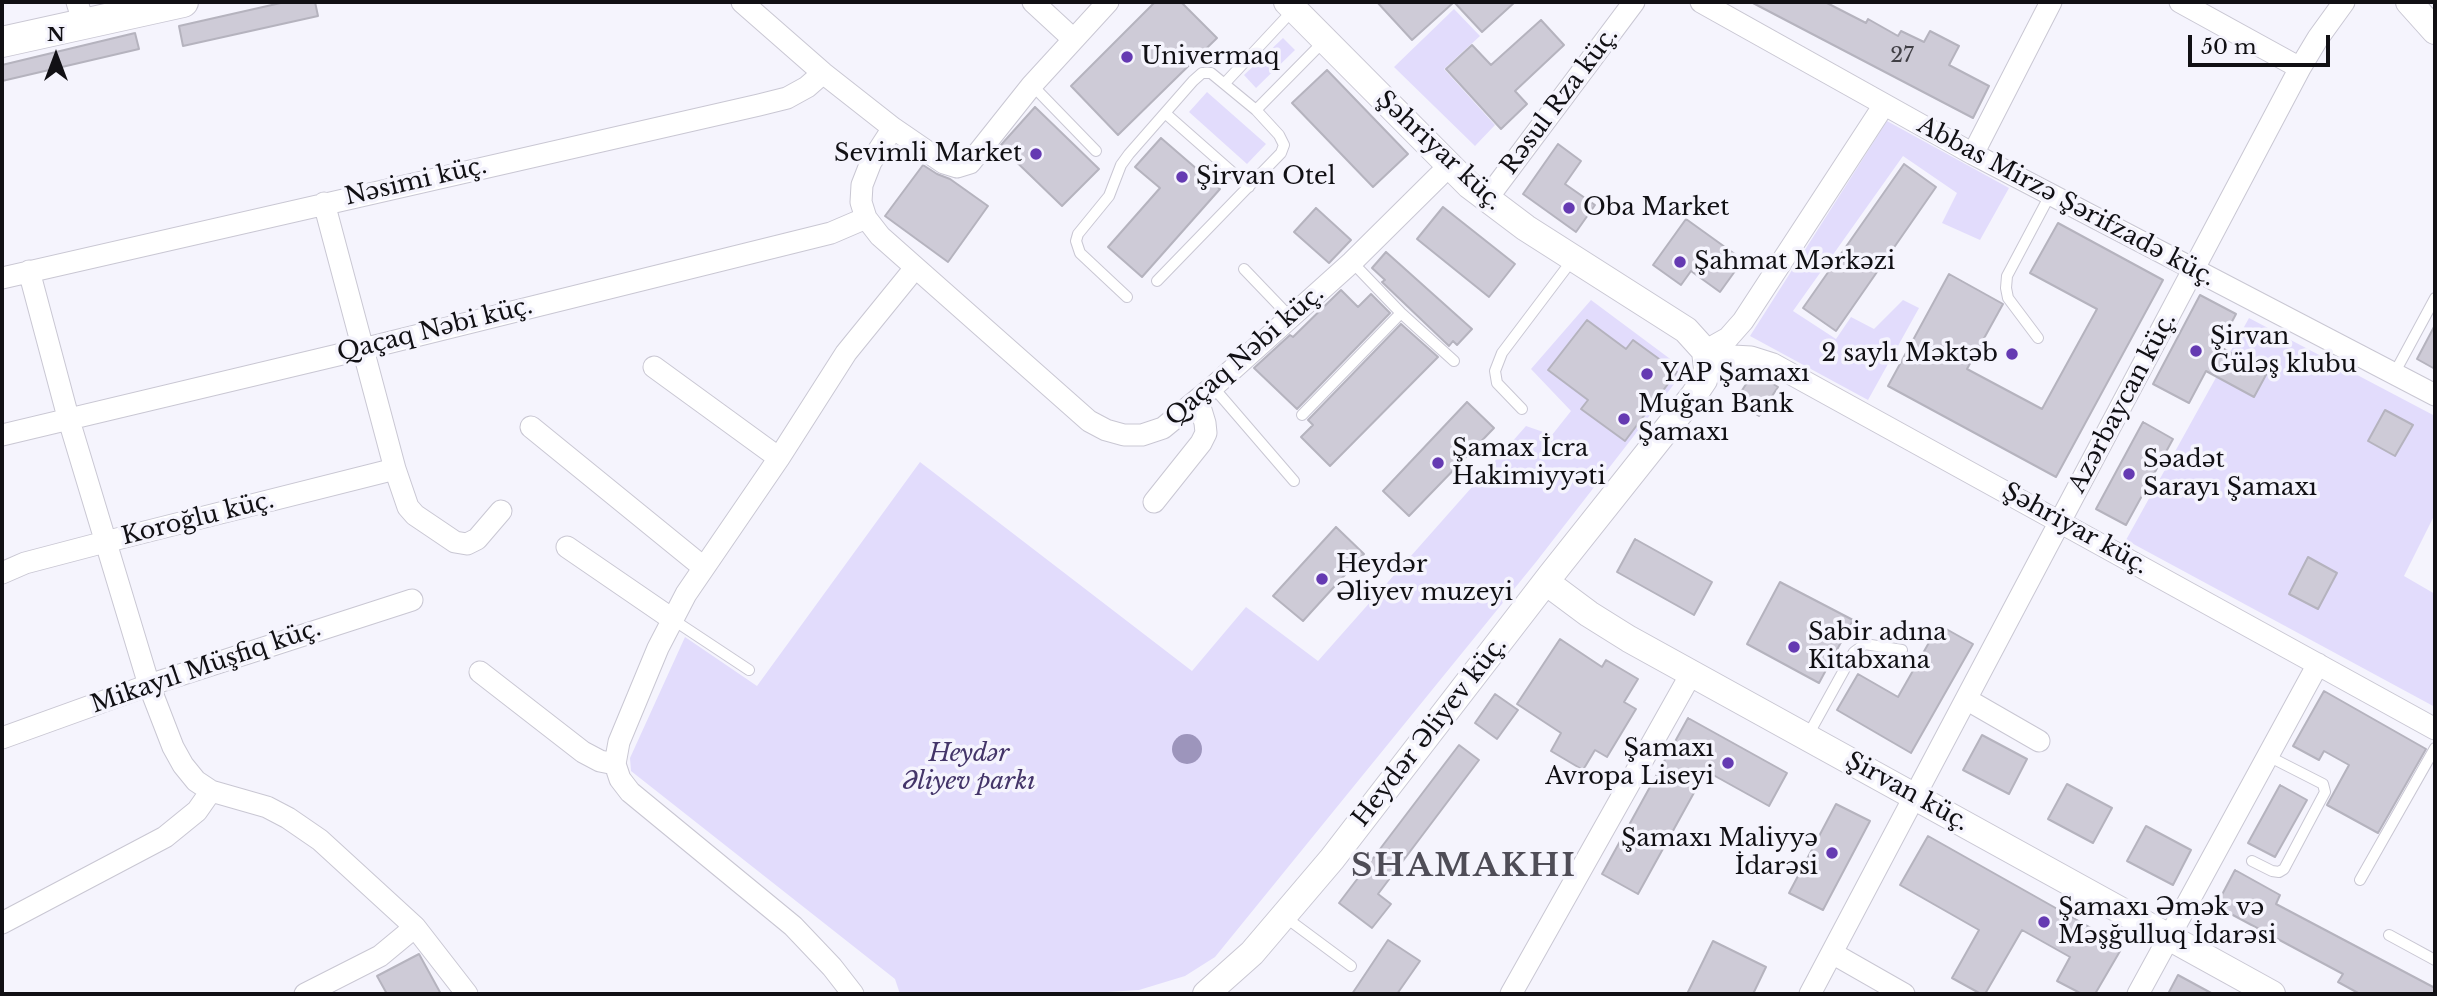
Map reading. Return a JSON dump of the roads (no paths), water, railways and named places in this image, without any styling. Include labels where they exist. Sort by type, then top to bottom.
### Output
[{"type":"main road","points":[[2,42],[81,13],[183,2]]},
{"type":"street","points":[[742,2],[823,73],[893,128],[944,163],[957,167],[970,163],[978,155],[1032,85],[1072,38],[1108,2]]},
{"type":"street","points":[[1033,2],[1072,38]]},
{"type":"street","name":"Rəsul Rza küç.","points":[[1486,200],[1633,2]]},
{"type":"street","name":"Abbas Mirzə Şərifzadə küç.","points":[[1701,2],[1973,154],[2435,395]]},
{"type":"street","points":[[1973,154],[2051,2]]},
{"type":"street","points":[[2180,2],[2300,68]]},
{"type":"street","name":"Azərbaycan küç.","points":[[1810,994],[2300,68],[2344,2]]},
{"type":"street","points":[[2409,2],[2435,31]]},
{"type":"street","name":"Şəhriyar küç.","points":[[1291,5],[1324,41],[1486,200],[1686,330],[1706,356],[1752,357],[1773,364],[2435,729]]},
{"type":"street","name":"Nəsimi küç.","points":[[2,278],[759,105],[787,98],[807,87],[823,73]]},
{"type":"street","points":[[1706,356],[1743,321],[1884,105]]},
{"type":"street","points":[[866,218],[861,202],[862,185],[871,162],[893,128]]},
{"type":"street","name":"Qaçaq Nəbi küç.","points":[[2,435],[831,233],[866,218],[880,236],[915,268],[1089,421],[1124,435],[1142,435],[1163,428],[1291,318],[1449,166]]},
{"type":"street","points":[[324,203],[395,469],[408,507],[415,515],[455,542],[467,544],[477,539],[501,511]]},
{"type":"street","points":[[853,994],[832,967],[793,926],[630,792],[620,779],[615,764],[619,742],[672,619],[703,567],[779,458],[846,353],[915,268]]},
{"type":"street","points":[[29,271],[68,417],[149,685],[173,747],[183,765],[196,781],[211,791],[245,799],[288,818],[320,840],[415,927],[467,994]]},
{"type":"street","name":"Heydər Əliyev küç.","points":[[1222,989],[1332,859],[1699,387],[1704,380],[1706,356]]},
{"type":"street","points":[[654,367],[779,458]]},
{"type":"street","points":[[1154,502],[1206,433],[1205,393]]},
{"type":"street","points":[[531,427],[703,567]]},
{"type":"street","name":"Koroğlu küç.","points":[[2,573],[105,542],[395,469]]},
{"type":"street","points":[[567,547],[672,619]]},
{"type":"street","name":"Şirvan küç.","points":[[1546,582],[1589,614],[1691,674],[2272,994]]},
{"type":"street","name":"Mikayıl Müşfiq küç.","points":[[2,738],[149,685],[412,600]]},
{"type":"street","points":[[2138,994],[2318,664]]},
{"type":"street","points":[[480,672],[583,752],[600,761],[615,764]]},
{"type":"street","points":[[1511,994],[1691,674]]},
{"type":"street","points":[[1966,699],[2039,741]]},
{"type":"street","points":[[2,923],[165,837],[197,811],[211,791]]},
{"type":"street","points":[[305,994],[380,956],[415,927]]},
{"type":"street","points":[[1832,953],[1905,994]]},
{"type":"lane","points":[[1224,83],[1291,5]]},
{"type":"lane","points":[[1256,110],[1324,41]]},
{"type":"lane","points":[[1126,297],[1080,253],[1076,241],[1078,234],[1109,195],[1121,165],[1129,154],[1202,73],[1211,73],[1256,110],[1279,135],[1284,145],[1281,153],[1157,281]]},
{"type":"lane","points":[[1032,85],[1096,151]]},
{"type":"lane","points":[[1165,113],[1249,187]]},
{"type":"lane","points":[[2038,338],[2008,298],[2007,276],[2050,195]]},
{"type":"lane","points":[[1522,409],[1497,383],[1495,371],[1502,353],[1573,259]]},
{"type":"lane","points":[[1352,262],[1401,313],[1454,362]]},
{"type":"lane","points":[[1244,269],[1291,318]]},
{"type":"lane","points":[[2394,374],[2435,298]]},
{"type":"lane","points":[[1302,415],[1401,313]]},
{"type":"lane","points":[[1205,393],[1294,481]]},
{"type":"lane","points":[[672,619],[749,670]]},
{"type":"lane","points":[[1807,737],[1854,652],[1865,644],[1902,650]]},
{"type":"lane","points":[[2360,880],[2435,748]]},
{"type":"lane","points":[[2252,861],[2272,871],[2279,872],[2284,869],[2325,792],[2323,784],[2268,756]]},
{"type":"lane","points":[[1284,917],[1350,966]]},
{"type":"lane","points":[[2389,935],[2435,960]]},
{"type":"place","name":"Univermaq","points":[[1127,57]]},
{"type":"place","name":"Sevimli Market","points":[[1036,154]]},
{"type":"place","name":"Şirvan Otel","points":[[1182,177]]},
{"type":"place","name":"Oba Market","points":[[1569,208]]},
{"type":"place","name":"Şahmat Mərkəzi","points":[[1680,262]]},
{"type":"place","name":"Şirvan Güləş klubu","points":[[2196,351]]},
{"type":"place","name":"2 saylı Məktəb","points":[[2012,354]]},
{"type":"place","name":"YAP Şamaxı","points":[[1647,374]]},
{"type":"place","name":"Muğan Bank Şamaxı","points":[[1624,419]]},
{"type":"place","name":"Şamax İcra Hakimiyyəti","points":[[1438,463]]},
{"type":"place","name":"Səadət Sarayı Şamaxı","points":[[2129,474]]},
{"type":"place","name":"Heydər Əliyev muzeyi","points":[[1322,579]]},
{"type":"place","name":"Sabir adına Kitabxana","points":[[1794,647]]},
{"type":"place","name":"Şamaxı Avropa Liseyi","points":[[1728,763]]},
{"type":"place","name":"Şamaxı Maliyyə İdarəsi","points":[[1832,853]]},
{"type":"place","name":"Şamaxı Əmək və Məşğulluq İdarəsi","points":[[2044,922]]},
{"type":"district","name":"SHAMAKHI","points":[[1464,867]]},
{"type":"park label","name":"Heydər Əliyev parkı","points":[[969,768]]}]
